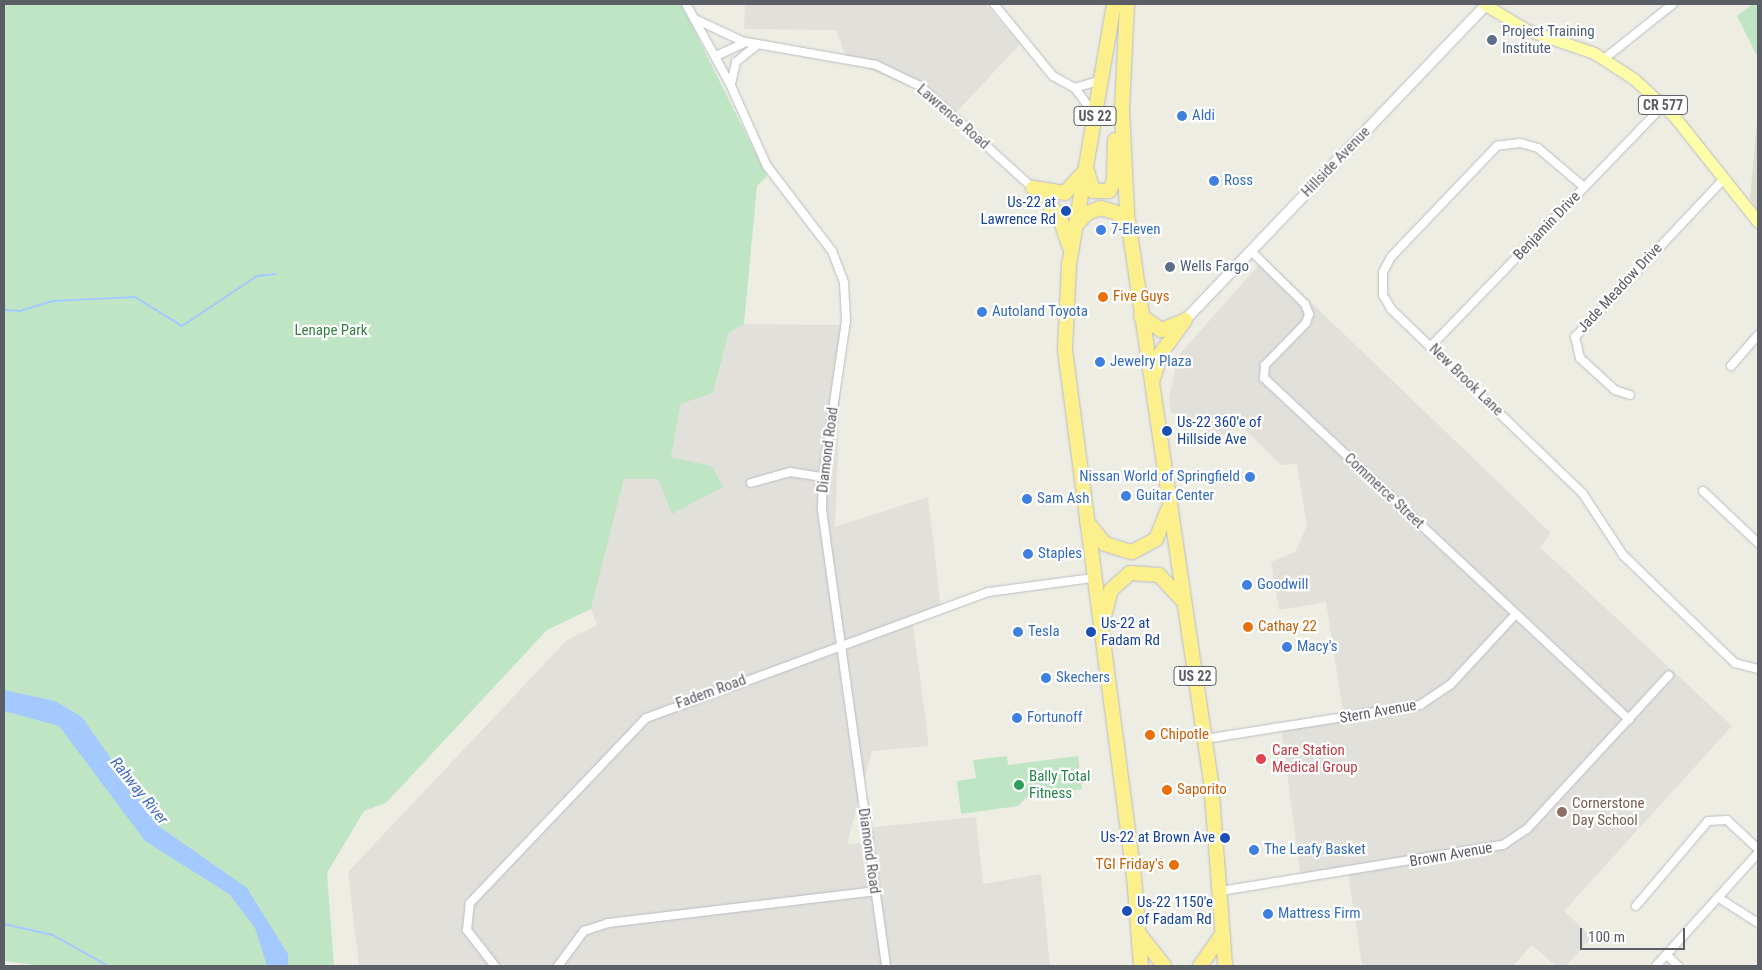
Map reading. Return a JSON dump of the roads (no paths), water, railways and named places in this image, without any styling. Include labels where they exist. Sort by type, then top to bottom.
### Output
[{"type":"highway","name":"US 22","points":[[1114,4],[1102,80],[1074,228],[1071,251],[1066,371],[1140,934],[1141,966]]},
{"type":"highway","name":"US 22","points":[[1127,4],[1123,79],[1129,229],[1204,739],[1221,891],[1225,966]]},
{"type":"highway","points":[[1085,167],[1092,191],[1110,191],[1114,181],[1116,116],[1123,79]]},
{"type":"highway","points":[[1033,188],[1065,193],[1085,167]]},
{"type":"highway","points":[[1033,188],[1059,215],[1071,251]]},
{"type":"highway","points":[[1074,228],[1087,213],[1101,208],[1117,213],[1129,229]]},
{"type":"highway","points":[[1141,316],[1161,330],[1185,320]]},
{"type":"highway","points":[[1152,387],[1161,353],[1185,320]]},
{"type":"highway","points":[[1084,518],[1105,544],[1132,552],[1156,539],[1169,507]]},
{"type":"highway","points":[[1101,633],[1110,590],[1130,573],[1150,572],[1163,578],[1184,605]]},
{"type":"highway","points":[[1200,966],[1215,951],[1224,932]]},
{"type":"highway","points":[[1140,934],[1164,966]]},
{"type":"main road","name":"CR 577","points":[[1486,4],[1527,30],[1604,59],[1664,105],[1758,222]]},
{"type":"street","name":"Diamond Road","points":[[686,4],[732,86],[767,166],[832,251],[844,283],[846,321],[823,476],[822,510],[886,966]]},
{"type":"street","points":[[994,4],[1053,76],[1074,88],[1095,114]]},
{"type":"street","name":"Hillside Avenue","points":[[1185,320],[1486,4]]},
{"type":"street","points":[[1604,59],[1673,4]]},
{"type":"street","name":"Lawrence Road","points":[[694,18],[746,42],[868,63],[920,86],[1033,188]]},
{"type":"street","points":[[716,56],[746,42]]},
{"type":"street","points":[[732,86],[736,62],[758,44]]},
{"type":"street","points":[[1074,88],[1102,80]]},
{"type":"street","name":"Benjamin Drive","points":[[1431,346],[1664,105]]},
{"type":"street","name":"New Brook Lane","points":[[1584,187],[1529,144],[1511,143],[1491,151],[1392,257],[1383,272],[1381,288],[1386,302],[1583,494],[1623,555],[1735,663],[1758,669]]},
{"type":"street","name":"Jade Meadow Drive","points":[[1630,395],[1615,390],[1580,358],[1575,337],[1724,179]]},
{"type":"street","name":"Commerce Street","points":[[1251,251],[1305,304],[1309,314],[1306,323],[1265,365],[1264,378],[1515,615],[1629,719]]},
{"type":"street","points":[[1730,366],[1758,335]]},
{"type":"street","points":[[751,483],[790,472],[823,476]]},
{"type":"street","points":[[1703,491],[1758,543]]},
{"type":"street","name":"Fadem Road","points":[[495,966],[467,930],[470,903],[636,725],[676,704],[989,592],[1093,578]]},
{"type":"street","name":"Stern Avenue","points":[[1204,739],[1420,705],[1451,684],[1515,615]]},
{"type":"street","name":"Brown Avenue","points":[[1221,891],[1503,845],[1527,829],[1670,675]]},
{"type":"street","points":[[1636,906],[1708,821],[1728,820],[1758,849]]},
{"type":"street","points":[[1656,966],[1758,853]]},
{"type":"street","points":[[558,966],[584,931],[608,923],[875,891]]},
{"type":"street","points":[[1719,898],[1758,923]]},
{"type":"street","points":[[1667,955],[1678,966]]},
{"type":"water","points":[[4,690],[55,701],[82,717],[157,825],[247,888],[288,954],[288,966],[267,966],[255,928],[229,894],[145,841],[59,726],[4,711]]},
{"type":"waterway","points":[[4,310],[20,311],[52,301],[135,297],[182,326],[257,276],[276,274]]},
{"type":"waterway","points":[[4,924],[53,935],[108,966]]},
{"type":"place","name":"Project Training Institute","points":[[1492,40]]},
{"type":"place","name":"Aldi","points":[[1182,116]]},
{"type":"place","name":"Ross","points":[[1214,181]]},
{"type":"place","name":"Us-22 at Lawrence Rd","points":[[1066,211]]},
{"type":"place","name":"7-Eleven","points":[[1101,230]]},
{"type":"place","name":"Wells Fargo","points":[[1170,267]]},
{"type":"place","name":"Five Guys","points":[[1103,297]]},
{"type":"place","name":"Autoland Toyota","points":[[982,312]]},
{"type":"place","name":"Jewelry Plaza","points":[[1100,362]]},
{"type":"place","name":"Us-22 360'e of Hillside Ave","points":[[1167,431]]},
{"type":"place","name":"Nissan World of Springfield","points":[[1250,477]]},
{"type":"place","name":"Guitar Center","points":[[1126,496]]},
{"type":"place","name":"Sam Ash","points":[[1027,499]]},
{"type":"place","name":"Staples","points":[[1028,554]]},
{"type":"place","name":"Goodwill","points":[[1247,585]]},
{"type":"place","name":"Cathay 22","points":[[1248,627]]},
{"type":"place","name":"Tesla","points":[[1018,632]]},
{"type":"place","name":"Us-22 at Fadam Rd","points":[[1091,632]]},
{"type":"place","name":"Macy's","points":[[1287,647]]},
{"type":"place","name":"Skechers","points":[[1046,678]]},
{"type":"place","name":"Fortunoff","points":[[1017,718]]},
{"type":"place","name":"Chipotle","points":[[1150,735]]},
{"type":"place","name":"Care Station Medical Group","points":[[1261,759]]},
{"type":"place","name":"Bally Total Fitness","points":[[1019,785]]},
{"type":"place","name":"Saporito","points":[[1167,790]]},
{"type":"place","name":"Cornerstone Day School","points":[[1562,812]]},
{"type":"place","name":"Us-22 at Brown Ave","points":[[1225,838]]},
{"type":"place","name":"The Leafy Basket","points":[[1254,850]]},
{"type":"place","name":"TGI Friday's","points":[[1174,865]]},
{"type":"place","name":"Us-22 1150'e of Fadam Rd","points":[[1127,911]]},
{"type":"place","name":"Mattress Firm","points":[[1268,914]]},
{"type":"park label","name":"Lenape Park","points":[[331,331]]},
{"type":"water label","name":"Rahway River","points":[[139,791]]}]
